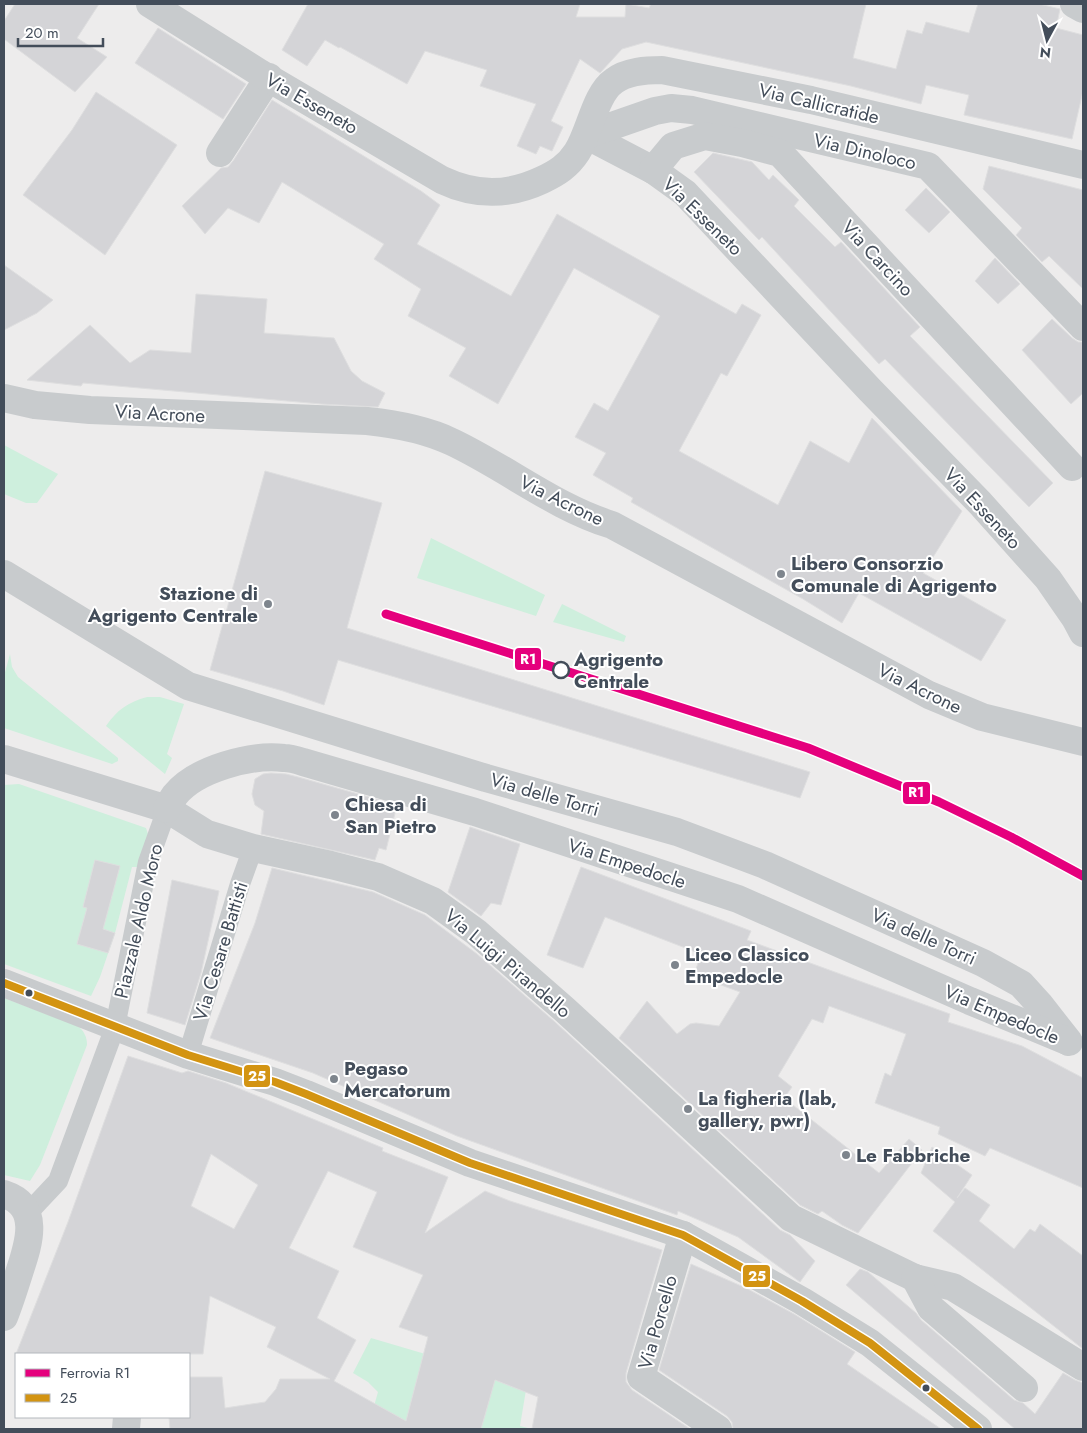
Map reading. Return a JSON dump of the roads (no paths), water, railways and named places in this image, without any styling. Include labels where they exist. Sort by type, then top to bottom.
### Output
[{"type":"street","name":"Via Esseneto","points":[[150,4],[442,180],[471,191],[502,193],[518,190],[560,172],[577,152],[586,134],[653,170],[685,194],[870,390],[980,503],[1048,579],[1076,618],[1083,633]]},
{"type":"street","points":[[1074,4],[1083,9]]},
{"type":"street","name":"Via Callicratide","points":[[586,134],[603,92],[614,81],[645,70],[662,70],[811,100],[1083,165]]},
{"type":"street","points":[[220,153],[269,77]]},
{"type":"street","name":"Via Dinoloco","points":[[586,134],[655,111],[671,108],[692,110],[928,166],[1083,327]]},
{"type":"street","name":"Via Carcino","points":[[653,170],[672,146],[705,136],[780,153],[1072,467]]},
{"type":"street","name":"Via Acrone","points":[[4,398],[34,405],[90,410],[367,421],[397,424],[424,431],[452,442],[575,511],[612,525],[928,695],[982,717],[1081,737]]},
{"type":"street","name":"Via delle Torri","points":[[4,574],[188,686],[486,778],[678,832],[774,869],[983,963],[1022,984],[1076,1045]]},
{"type":"street","name":"Via Empedocle","points":[[167,808],[176,795],[190,781],[234,762],[259,758],[283,758],[303,762],[475,812],[738,899],[970,1001],[1076,1045]]},
{"type":"street","points":[[4,759],[167,808]]},
{"type":"street","name":"Via Luigi Pirandello","points":[[167,808],[207,834],[253,848],[331,864],[378,877],[433,901],[476,932],[565,1010],[791,1218],[915,1278],[953,1287],[1083,1367]]},
{"type":"street","name":"Piazzale Aldo Moro","points":[[27,1214],[58,1181],[115,1027],[148,862],[167,808]]},
{"type":"street","name":"Via Cesare Battisti","points":[[188,1055],[240,884],[253,848]]},
{"type":"street","name":"Piazzale Aldo Moro","points":[[4,983],[115,1027]]},
{"type":"street","points":[[115,1027],[188,1055],[275,1082],[470,1162],[683,1235],[802,1301],[870,1343],[978,1429]]},
{"type":"street","points":[[4,1194],[16,1201],[27,1214],[30,1228],[29,1239],[4,1317]]},
{"type":"street","name":"Via Porcello","points":[[683,1235],[641,1377],[718,1429]]},
{"type":"street","points":[[915,1278],[931,1308],[1024,1388]]},
{"type":"rail line","name":"R1","points":[[386,614],[808,748],[939,802],[1011,837],[1083,876]]},
{"type":"place","name":"Libero Consorzio Comunale di Agrigento","points":[[781,574]]},
{"type":"place","name":"Stazione di Agrigento Centrale","points":[[268,604]]},
{"type":"place","name":"Agrigento Centrale","points":[[561,670]]},
{"type":"place","name":"Chiesa di San Pietro","points":[[335,815]]},
{"type":"place","name":"Liceo Classico Empedocle","points":[[675,965]]},
{"type":"place","name":"Pegaso Mercatorum","points":[[334,1079]]},
{"type":"place","name":"La figheria (lab, gallery, pwr)","points":[[688,1109]]},
{"type":"place","name":"Le Fabbriche","points":[[846,1155]]}]
